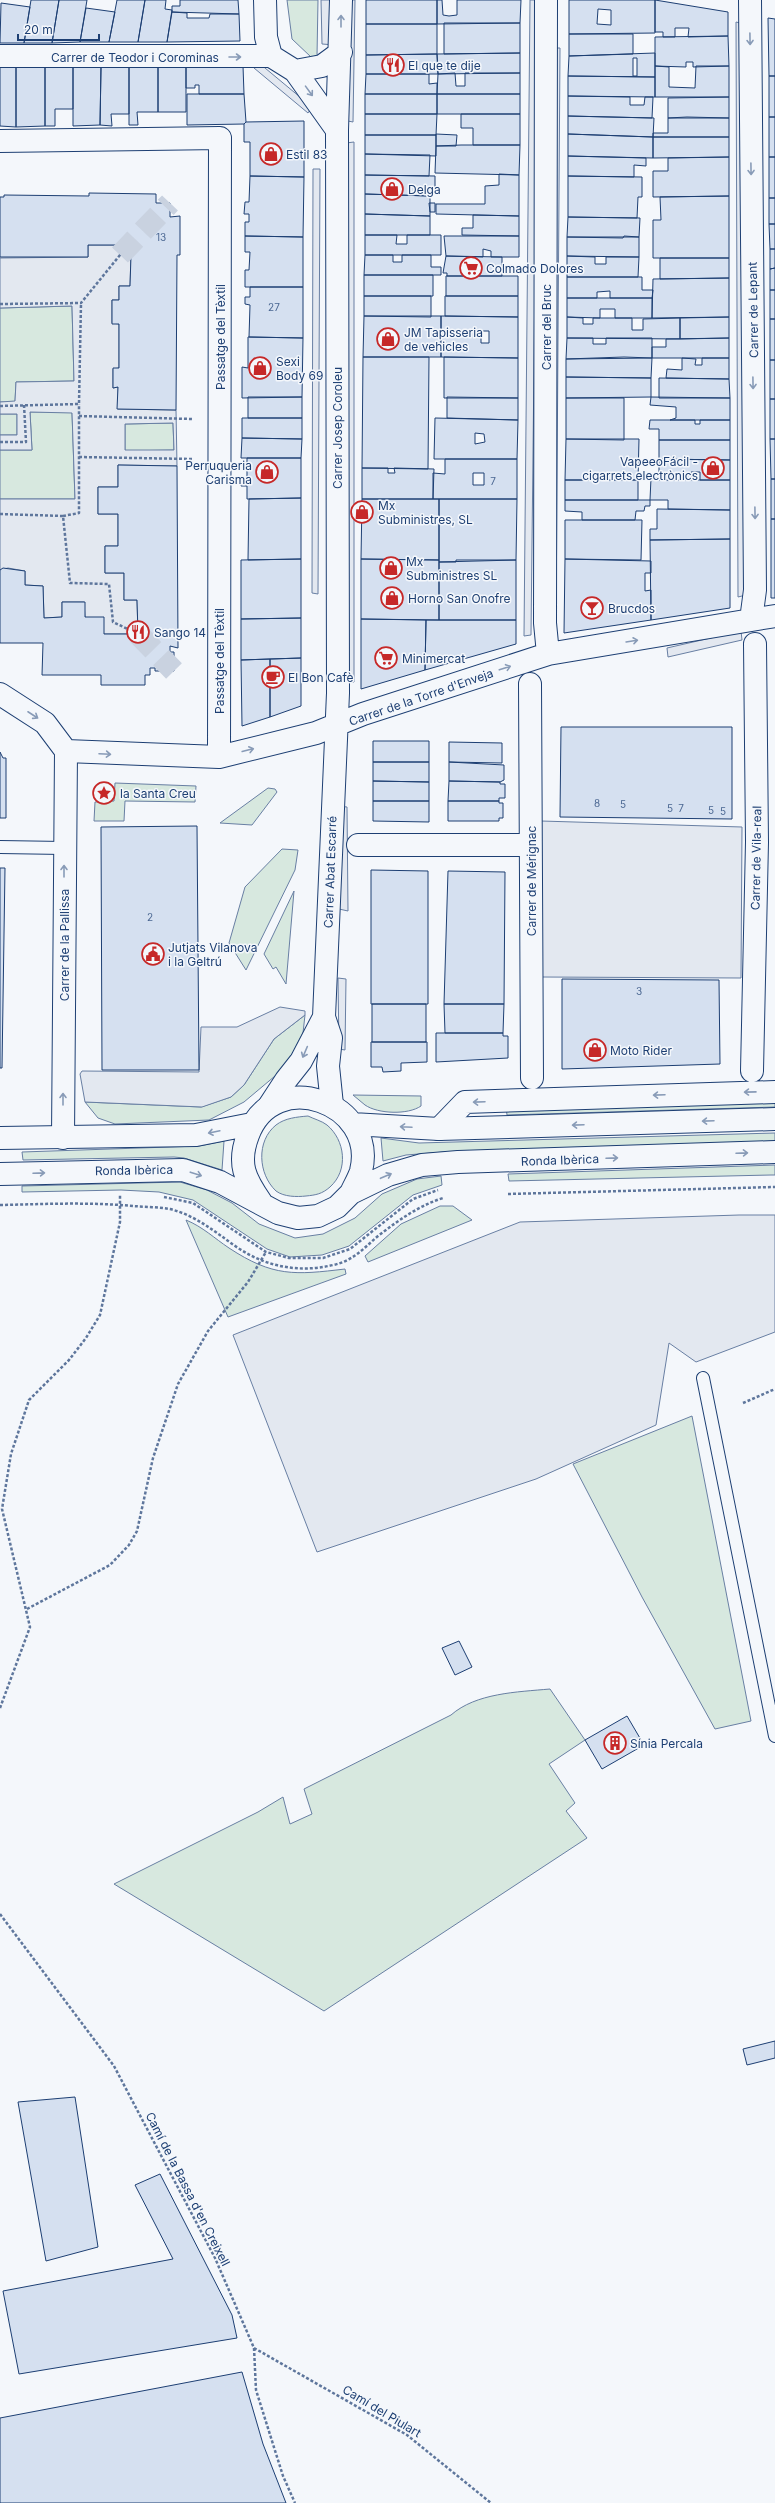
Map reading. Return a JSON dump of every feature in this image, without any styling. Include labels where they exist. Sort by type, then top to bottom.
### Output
[{"type":"street","points":[[265,0],[266,37],[270,56],[295,71],[337,130]]},
{"type":"street","name":"Carrer Josep Coroleu","points":[[336,726],[338,693],[337,130],[341,52],[341,0]]},
{"type":"street","name":"Carrer del Bruc","points":[[546,0],[545,623],[548,654]]},
{"type":"street","name":"Carrer de Lepant","points":[[750,0],[755,590],[751,620]]},
{"type":"street","points":[[295,71],[322,66],[341,52]]},
{"type":"street","name":"Carrer de Teodor i Corominas","points":[[0,56],[270,56]]},
{"type":"street","name":"Passatge del Tèxtil","points":[[0,141],[220,138],[219,757]]},
{"type":"street","name":"Carrer de la Torre d'Enveja","points":[[66,751],[219,757],[336,726],[363,714],[548,654],[775,616]]},
{"type":"street","name":"Carrer de Vila-real","points":[[752,1071],[766,843],[755,644]]},
{"type":"street","name":"Carrer de Mérignac","points":[[530,684],[532,1078]]},
{"type":"street","points":[[0,694],[44,723],[66,751]]},
{"type":"street","name":"Carrer Abat Escarré","points":[[324,1018],[336,726]]},
{"type":"street","name":"Carrer de la Pallissa","points":[[63,1138],[64,848],[66,751]]},
{"type":"street","points":[[358,845],[530,845]]},
{"type":"street","points":[[324,1018],[331,1038],[328,1066],[332,1105]]},
{"type":"street","name":"Ronda Ibèrica","points":[[261,1202],[245,1178],[242,1150],[252,1124],[269,1106],[301,1061],[324,1018]]},
{"type":"street","points":[[439,1129],[466,1102],[775,1092]]},
{"type":"street","name":"Ronda Ibèrica","points":[[269,1106],[290,1098],[312,1098],[332,1105],[352,1124],[362,1146],[361,1170],[351,1193]]},
{"type":"street","points":[[352,1124],[439,1129],[775,1120]]},
{"type":"street","points":[[0,1138],[196,1135],[252,1124]]},
{"type":"street","name":"Ronda Ibèrica","points":[[0,1174],[183,1170],[220,1182],[261,1202],[278,1213],[298,1218],[318,1216],[337,1207],[351,1193],[388,1175],[429,1164],[775,1152]]},
{"type":"lane","points":[[0,847],[64,848]]},
{"type":"lane","points":[[703,1378],[775,1736]]},
{"type":"path","points":[[0,514],[64,516],[79,513],[81,303],[120,255]]},
{"type":"path","points":[[0,304],[81,303]]},
{"type":"path","points":[[0,406],[79,404]]},
{"type":"path","points":[[0,442],[26,442],[24,405]]},
{"type":"path","points":[[79,416],[192,419]]},
{"type":"path","points":[[79,457],[192,459]]},
{"type":"path","points":[[64,516],[70,583],[110,584],[113,622],[138,634]]},
{"type":"path","points":[[508,1194],[775,1186]]},
{"type":"path","points":[[0,1708],[30,1627],[27,1609],[2,1509],[11,1454],[29,1400],[69,1360],[86,1338],[100,1315],[120,1222],[120,1194]]},
{"type":"path","points":[[0,1205],[90,1203],[120,1205]]},
{"type":"path","points":[[27,1609],[110,1564],[129,1545],[137,1531],[153,1458],[178,1384],[208,1331],[248,1282],[266,1252]]},
{"type":"path","points":[[743,1404],[775,1389]]},
{"type":"path","name":"Camí de la Bassa d'en Creixell","points":[[0,1914],[114,2066],[215,2258],[254,2348],[256,2390],[283,2476],[294,2503]]},
{"type":"path","name":"Camí del Piulart","points":[[254,2348],[407,2435],[491,2503]]},
{"type":"shaded area","points":[[287,0],[318,0],[317,56],[311,57],[292,39]]},
{"type":"shaded area","points":[[321,0],[334,0],[335,45],[322,44]]},
{"type":"shaded area","points":[[349,0],[355,0],[353,122],[348,121]]},
{"type":"shaded area","points":[[530,0],[538,0],[531,635],[524,636]]},
{"type":"shaded area","points":[[736,22],[744,24],[746,595],[738,597]]},
{"type":"shaded area","points":[[554,48],[560,48],[556,632]]},
{"type":"shaded area","points":[[259,63],[312,107],[308,113],[254,68]]},
{"type":"shaded area","points":[[354,142],[354,682],[346,683],[346,143]]},
{"type":"shaded area","points":[[313,169],[320,169],[318,594],[312,593]]},
{"type":"shaded area","points":[[88,245],[120,245],[120,255],[131,255],[130,286],[119,286],[119,300],[112,300],[112,323],[119,324],[119,368],[113,369],[113,388],[118,387],[118,409],[176,410],[177,466],[118,465],[118,487],[98,487],[98,514],[118,514],[118,546],[105,546],[105,573],[124,573],[124,600],[137,600],[138,634],[104,634],[85,617],[84,602],[62,602],[62,617],[44,618],[43,586],[25,585],[25,571],[8,568],[0,570],[0,499],[75,499],[72,413],[30,412],[32,450],[0,450],[0,435],[17,435],[17,414],[0,414],[0,402],[15,401],[16,382],[74,381],[72,306],[0,308],[0,258],[88,257]],"holes":[[[173,423],[174,450],[125,450],[125,424]]]},
{"type":"shaded area","points":[[72,306],[74,381],[16,382],[15,402],[0,402],[0,308]]},
{"type":"shaded area","points":[[30,412],[72,412],[75,499],[0,499],[0,450],[32,450]]},
{"type":"shaded area","points":[[0,414],[17,414],[17,435],[0,435]]},
{"type":"shaded area","points":[[173,423],[174,450],[125,451],[125,424]]},
{"type":"shaded area","points":[[741,631],[742,640],[668,657],[667,648]]},
{"type":"shaded area","points":[[115,783],[196,786],[195,802],[125,801],[124,821],[94,821],[95,802],[114,801]]},
{"type":"shaded area","points":[[268,788],[275,789],[277,792],[252,825],[220,823]]},
{"type":"shaded area","points":[[338,806],[347,807],[348,911],[339,909]]},
{"type":"shaded area","points":[[541,821],[742,827],[741,978],[542,977]]},
{"type":"shaded area","points":[[282,849],[298,850],[295,870],[246,970],[229,943],[245,887]]},
{"type":"shaded area","points":[[294,891],[286,984],[276,967],[273,969],[264,954]]},
{"type":"shaded area","points":[[338,978],[346,979],[345,1050],[339,1049]]},
{"type":"shaded area","points":[[280,1007],[305,1011],[305,1015],[274,1039],[244,1085],[231,1097],[202,1107],[85,1102],[80,1074],[82,1071],[199,1072],[201,1027],[237,1027]]},
{"type":"shaded area","points":[[305,1015],[303,1033],[289,1061],[275,1076],[244,1102],[209,1120],[115,1124],[98,1118],[85,1102],[201,1107],[231,1097],[244,1085],[274,1039]]},
{"type":"shaded area","points":[[353,1095],[421,1096],[421,1106],[409,1111],[385,1112],[365,1105]]},
{"type":"shaded area","points":[[775,1098],[775,1107],[507,1115],[506,1107]]},
{"type":"shaded area","points":[[308,1116],[327,1125],[338,1139],[342,1155],[340,1172],[330,1187],[319,1194],[310,1196],[291,1196],[279,1193],[270,1184],[263,1167],[262,1148],[265,1140],[276,1125],[283,1121],[291,1118]]},
{"type":"shaded area","points":[[775,1133],[775,1141],[444,1152],[406,1155],[383,1161],[381,1138],[419,1143]]},
{"type":"shaded area","points":[[224,1141],[222,1170],[184,1158],[174,1157],[23,1160],[22,1152],[199,1146]]},
{"type":"shaded area","points":[[775,1165],[775,1175],[509,1181],[508,1174]]},
{"type":"shaded area","points":[[441,1176],[442,1185],[413,1195],[349,1246],[322,1255],[290,1257],[267,1249],[193,1200],[159,1192],[121,1190],[22,1192],[22,1186],[180,1182],[207,1190],[232,1203],[259,1224],[295,1238],[323,1234],[355,1218],[382,1194],[417,1179]]},
{"type":"shaded area","points":[[440,1206],[453,1206],[472,1220],[368,1262],[365,1256],[401,1224]]},
{"type":"shaded area","points":[[775,1215],[775,1332],[696,1362],[669,1343],[656,1425],[536,1479],[317,1552],[233,1335],[520,1222]]},
{"type":"shaded area","points":[[186,1220],[203,1229],[229,1248],[259,1264],[272,1269],[298,1273],[345,1269],[346,1274],[228,1317]]},
{"type":"shaded area","points":[[692,1416],[751,1721],[715,1729],[642,1597],[573,1464]]},
{"type":"shaded area","points":[[550,1689],[585,1740],[549,1764],[575,1803],[566,1811],[587,1838],[324,2011],[114,1884],[258,1812],[283,1797],[290,1824],[312,1814],[304,1789],[451,1715],[472,1702],[498,1695]]},
{"type":"building","points":[[31,0],[59,0],[52,43],[24,43]]},
{"type":"building","points":[[59,0],[87,0],[80,42],[52,43]]},
{"type":"building","points":[[117,0],[145,0],[138,42],[109,42]]},
{"type":"building","points":[[145,0],[166,0],[165,9],[172,10],[167,42],[138,42]]},
{"type":"building","points":[[180,0],[238,0],[239,14],[172,12],[172,6],[180,6]]},
{"type":"building","points":[[366,0],[437,0],[437,24],[366,24]]},
{"type":"building","points":[[437,0],[442,0],[443,15],[449,16],[457,15],[457,0],[521,0],[520,23],[437,24]]},
{"type":"building","points":[[569,0],[655,0],[655,33],[569,34]],"holes":[[[598,9],[611,10],[611,25],[597,24]]]},
{"type":"building","points":[[655,0],[728,12],[728,36],[688,37],[689,28],[675,28],[675,37],[663,37],[663,32],[655,32]]},
{"type":"building","points":[[1,3],[30,7],[24,43],[0,43]]},
{"type":"building","points":[[86,8],[115,12],[109,42],[80,42]]},
{"type":"building","points":[[172,12],[187,13],[187,18],[209,18],[210,14],[239,14],[240,41],[167,42]]},
{"type":"building","points":[[768,18],[775,19],[775,76],[769,76]]},
{"type":"building","points":[[444,23],[520,23],[520,53],[444,54]]},
{"type":"building","points":[[366,24],[437,24],[437,54],[366,55]]},
{"type":"building","points":[[569,34],[633,34],[633,54],[569,56]]},
{"type":"building","points":[[728,36],[729,66],[693,67],[693,62],[686,62],[686,67],[655,66],[655,37]]},
{"type":"building","points":[[520,53],[520,73],[438,74],[437,54]]},
{"type":"building","points":[[655,53],[655,77],[568,76],[569,56]],"holes":[[[633,58],[637,58],[637,76],[633,76]]]},
{"type":"building","points":[[437,54],[438,74],[366,74],[366,55]]},
{"type":"building","points":[[186,66],[186,112],[158,112],[158,67]]},
{"type":"building","points":[[186,66],[243,66],[244,94],[199,94],[199,85],[195,85],[195,88],[186,88]]},
{"type":"building","points":[[655,66],[669,67],[669,87],[695,88],[696,66],[729,66],[729,97],[655,97]]},
{"type":"building","points":[[0,67],[16,67],[16,127],[0,126]]},
{"type":"building","points":[[16,67],[45,67],[45,126],[16,127]]},
{"type":"building","points":[[45,67],[73,67],[73,109],[55,109],[55,126],[45,126]]},
{"type":"building","points":[[73,67],[101,67],[100,125],[73,126]]},
{"type":"building","points":[[101,67],[129,67],[129,114],[111,114],[112,126],[100,125]]},
{"type":"building","points":[[129,67],[158,67],[158,112],[137,112],[138,125],[129,125]]},
{"type":"building","points":[[455,73],[456,86],[465,86],[465,73],[520,73],[520,94],[437,94],[438,74]]},
{"type":"building","points":[[366,74],[429,74],[429,84],[437,83],[437,94],[365,94]]},
{"type":"building","points":[[568,76],[655,77],[655,97],[568,96]]},
{"type":"building","points":[[769,76],[775,76],[775,117],[769,117]]},
{"type":"building","points":[[187,94],[244,94],[246,122],[244,124],[187,125]]},
{"type":"building","points":[[365,94],[437,94],[437,114],[365,114]]},
{"type":"building","points":[[437,94],[520,94],[520,114],[437,114]]},
{"type":"building","points":[[568,96],[630,97],[630,105],[644,105],[645,97],[653,97],[652,118],[568,116]]},
{"type":"building","points":[[729,97],[729,118],[668,118],[668,98]]},
{"type":"building","points":[[365,114],[437,114],[436,135],[365,135]]},
{"type":"building","points":[[461,114],[520,114],[520,145],[473,145],[473,128],[461,128]]},
{"type":"building","points":[[568,116],[654,118],[653,137],[568,134]]},
{"type":"building","points":[[769,117],[775,117],[775,157],[769,157]]},
{"type":"building","points":[[668,118],[729,118],[729,137],[653,137],[653,133],[668,133]]},
{"type":"building","points":[[304,121],[304,177],[250,176],[250,142],[244,142],[244,124],[246,122]]},
{"type":"building","points":[[436,134],[457,135],[456,146],[436,146]]},
{"type":"building","points":[[568,134],[653,137],[653,158],[568,156]]},
{"type":"building","points":[[365,135],[436,135],[436,156],[365,154]]},
{"type":"building","points":[[653,137],[729,137],[729,157],[653,158]]},
{"type":"building","points":[[520,145],[519,175],[435,173],[436,146]]},
{"type":"building","points":[[365,154],[430,155],[429,176],[365,175]]},
{"type":"building","points":[[568,156],[646,158],[646,166],[634,165],[634,177],[568,176]]},
{"type":"building","points":[[729,157],[729,196],[653,197],[653,171],[668,171],[668,158]]},
{"type":"building","points":[[769,157],[775,157],[775,198],[769,198]]},
{"type":"building","points":[[499,174],[519,175],[519,216],[436,214],[436,204],[485,204],[485,186],[499,185]]},
{"type":"building","points":[[365,175],[435,176],[435,192],[430,196],[365,194]]},
{"type":"building","points":[[250,176],[304,177],[303,237],[245,236],[245,222],[249,222],[249,214],[244,214],[245,202],[249,202]]},
{"type":"building","points":[[568,176],[642,177],[642,197],[638,197],[637,218],[568,217]]},
{"type":"building","points":[[89,193],[156,194],[156,203],[170,203],[170,217],[180,216],[180,255],[177,255],[176,410],[117,409],[118,387],[113,388],[113,368],[119,368],[119,324],[112,324],[112,300],[119,300],[119,286],[130,286],[131,255],[120,255],[120,245],[88,245],[88,257],[0,257],[0,197],[4,197],[4,195],[89,196]]},
{"type":"building","points":[[365,194],[430,196],[430,216],[365,214]]},
{"type":"building","points":[[729,196],[729,258],[653,258],[653,220],[661,220],[660,197]]},
{"type":"building","points":[[769,198],[775,198],[775,224],[769,224]]},
{"type":"building","points":[[429,203],[435,203],[435,212],[430,212]]},
{"type":"building","points":[[365,214],[430,216],[430,235],[365,235]]},
{"type":"building","points":[[473,215],[519,216],[519,236],[462,235],[462,228],[473,228]]},
{"type":"building","points":[[568,217],[640,218],[639,237],[567,237]]},
{"type":"building","points":[[769,224],[775,224],[775,249],[770,249]]},
{"type":"building","points":[[365,235],[397,235],[396,244],[407,244],[407,235],[441,235],[441,255],[365,255]]},
{"type":"building","points":[[245,236],[303,237],[303,287],[245,287],[245,270],[249,270],[250,252],[245,252]]},
{"type":"building","points":[[444,236],[519,236],[519,257],[491,257],[491,251],[483,249],[483,257],[446,256]]},
{"type":"building","points":[[624,236],[639,237],[639,257],[567,256],[567,237],[623,238]]},
{"type":"building","points":[[770,249],[775,249],[775,268],[770,269]]},
{"type":"building","points":[[365,255],[393,255],[393,262],[402,262],[402,255],[431,255],[431,267],[441,267],[441,275],[364,275]]},
{"type":"building","points":[[446,256],[502,257],[502,276],[447,276],[447,273],[443,273]]},
{"type":"building","points":[[567,256],[595,257],[595,264],[606,264],[606,257],[639,257],[638,277],[567,277]]},
{"type":"building","points":[[660,258],[729,258],[729,278],[660,279]]},
{"type":"building","points":[[775,268],[775,290],[770,290],[770,269]]},
{"type":"building","points":[[364,275],[433,275],[433,296],[364,296]]},
{"type":"building","points":[[446,276],[518,276],[518,296],[446,296]]},
{"type":"building","points":[[567,277],[642,277],[642,290],[653,290],[652,298],[610,298],[610,291],[597,292],[597,298],[567,298]]},
{"type":"building","points":[[729,278],[729,317],[652,318],[653,279]]},
{"type":"building","points":[[250,287],[303,287],[303,338],[249,337],[250,305],[245,304],[245,297],[250,297]]},
{"type":"building","points":[[770,290],[775,290],[775,319],[770,319]]},
{"type":"building","points":[[364,296],[431,296],[431,317],[364,316]]},
{"type":"building","points":[[445,296],[518,296],[518,317],[445,316]]},
{"type":"building","points":[[567,298],[652,298],[652,318],[615,318],[615,309],[600,309],[600,318],[567,317]]},
{"type":"building","points":[[364,316],[441,316],[441,357],[363,357]]},
{"type":"building","points":[[441,316],[518,317],[518,358],[441,357]],"holes":[[[481,331],[489,331],[489,343],[481,343]]]},
{"type":"building","points":[[567,317],[583,318],[583,324],[593,324],[593,318],[632,318],[632,330],[643,330],[643,319],[680,318],[680,339],[567,338]]},
{"type":"building","points":[[729,317],[729,338],[680,339],[680,318]]},
{"type":"building","points":[[770,319],[775,319],[775,360],[770,360]]},
{"type":"building","points":[[248,337],[303,338],[302,397],[242,398],[242,367],[248,368]]},
{"type":"building","points":[[567,338],[593,338],[593,344],[606,344],[606,338],[652,338],[652,358],[566,359]]},
{"type":"building","points":[[729,338],[729,358],[652,358],[652,347],[666,347],[666,339]]},
{"type":"building","points":[[363,357],[429,357],[428,469],[362,468]]},
{"type":"building","points":[[444,357],[518,358],[518,398],[444,398]]},
{"type":"building","points":[[624,357],[652,358],[651,378],[566,377],[566,359]]},
{"type":"building","points":[[682,358],[696,359],[695,365],[702,365],[702,358],[729,358],[729,379],[666,378],[667,369],[682,370]]},
{"type":"building","points":[[770,360],[775,360],[775,399],[770,399]]},
{"type":"building","points":[[566,377],[651,378],[651,397],[566,398]]},
{"type":"building","points":[[659,378],[729,379],[730,398],[659,398]]},
{"type":"building","points":[[248,397],[302,397],[302,418],[248,418]]},
{"type":"building","points":[[447,397],[518,398],[518,420],[447,418]]},
{"type":"building","points":[[651,397],[730,398],[730,420],[670,420],[676,418],[676,407],[650,405]]},
{"type":"building","points":[[566,398],[624,398],[624,440],[566,439]]},
{"type":"building","points":[[770,399],[775,399],[775,439],[770,439]]},
{"type":"building","points":[[242,418],[302,418],[302,439],[242,438]]},
{"type":"building","points":[[435,418],[518,420],[517,459],[434,459]],"holes":[[[475,433],[484,434],[485,442],[475,444]]]},
{"type":"building","points":[[650,420],[695,420],[695,424],[700,424],[700,420],[730,420],[730,440],[659,440],[659,429],[649,429]]},
{"type":"building","points":[[242,438],[302,439],[301,458],[241,458]]},
{"type":"building","points":[[566,439],[639,439],[638,480],[565,480]]},
{"type":"building","points":[[770,439],[775,439],[775,479],[771,479]]},
{"type":"building","points":[[659,440],[730,440],[730,460],[659,459]]},
{"type":"building","points":[[247,458],[301,458],[301,498],[247,499],[247,486],[241,486],[241,479],[247,478]]},
{"type":"building","points":[[445,459],[517,459],[517,499],[433,499],[433,473],[445,474]],"holes":[[[473,473],[484,473],[484,485],[473,485]]]},
{"type":"building","points":[[659,459],[730,460],[730,480],[700,480],[700,472],[691,472],[691,480],[659,480]]},
{"type":"building","points":[[118,465],[177,466],[178,648],[170,646],[170,652],[174,652],[174,671],[155,671],[155,668],[150,668],[150,675],[145,675],[145,685],[101,685],[101,675],[42,675],[43,643],[0,643],[0,570],[3,568],[25,571],[25,585],[43,586],[44,618],[62,617],[62,602],[85,602],[85,617],[104,617],[104,634],[138,634],[137,600],[124,600],[124,573],[105,573],[105,546],[118,546],[118,514],[98,514],[98,487],[118,487]]},
{"type":"building","points":[[362,468],[388,468],[388,473],[395,473],[394,468],[434,469],[433,499],[362,499]]},
{"type":"building","points":[[651,478],[659,478],[659,480],[730,480],[730,510],[668,509],[668,500],[650,500]]},
{"type":"building","points":[[771,479],[775,479],[775,519],[771,519]]},
{"type":"building","points":[[565,480],[638,480],[638,500],[565,500]]},
{"type":"building","points":[[301,498],[301,559],[248,560],[249,499]]},
{"type":"building","points":[[362,499],[439,499],[439,560],[361,559]]},
{"type":"building","points":[[439,499],[517,499],[516,560],[439,562]]},
{"type":"building","points":[[565,500],[650,500],[650,506],[645,506],[644,511],[636,511],[635,520],[582,520],[582,512],[565,511]]},
{"type":"building","points":[[657,509],[730,510],[730,539],[650,540],[650,529],[657,529]]},
{"type":"building","points":[[771,519],[775,519],[775,598],[771,598]]},
{"type":"building","points":[[565,520],[642,520],[641,560],[565,559]]},
{"type":"building","points":[[730,539],[730,608],[651,620],[650,540]]},
{"type":"building","points":[[301,559],[301,618],[241,619],[241,560]]},
{"type":"building","points":[[361,559],[439,560],[439,620],[361,619]]},
{"type":"building","points":[[565,559],[651,561],[651,573],[645,573],[645,591],[651,590],[651,620],[564,633]]},
{"type":"building","points":[[456,560],[516,560],[516,620],[439,620],[439,562],[456,562]]},
{"type":"building","points":[[301,618],[301,658],[241,660],[241,619]]},
{"type":"building","points":[[361,619],[426,620],[425,670],[361,689]]},
{"type":"building","points":[[426,620],[516,620],[516,644],[425,670]]},
{"type":"building","points":[[301,658],[301,706],[270,717],[270,659]]},
{"type":"building","points":[[270,659],[270,717],[242,726],[241,660]]},
{"type":"building","points":[[561,727],[732,727],[732,819],[560,817]]},
{"type":"building","points":[[373,741],[429,741],[429,762],[373,762]]},
{"type":"building","points":[[449,742],[502,743],[502,763],[449,762]]},
{"type":"building","points":[[0,752],[3,758],[6,758],[6,818],[0,818]]},
{"type":"building","points":[[373,762],[429,762],[429,782],[373,781]]},
{"type":"building","points":[[449,762],[504,765],[504,780],[500,782],[449,781]]},
{"type":"building","points":[[373,781],[429,782],[429,801],[373,801]]},
{"type":"building","points":[[449,781],[500,782],[500,784],[505,784],[505,798],[499,798],[499,801],[448,801]]},
{"type":"building","points":[[373,801],[429,801],[429,822],[373,821]]},
{"type":"building","points":[[448,801],[499,801],[499,803],[503,803],[503,818],[499,818],[499,821],[448,821]]},
{"type":"building","points":[[197,826],[199,1070],[102,1070],[101,827]]},
{"type":"building","points":[[0,868],[5,868],[2,1068],[0,1068]]},
{"type":"building","points":[[371,870],[428,871],[428,1004],[371,1004]]},
{"type":"building","points":[[448,871],[505,872],[504,1004],[444,1004]]},
{"type":"building","points":[[562,979],[719,980],[720,1064],[562,1069]]},
{"type":"building","points":[[372,1004],[426,1004],[426,1042],[372,1042]]},
{"type":"building","points":[[444,1004],[504,1004],[503,1033],[445,1033]]},
{"type":"building","points":[[436,1033],[503,1033],[503,1036],[508,1036],[508,1058],[436,1062]]},
{"type":"building","points":[[371,1042],[427,1042],[427,1062],[401,1063],[401,1071],[383,1072],[382,1067],[371,1067]]},
{"type":"building","points":[[459,1641],[472,1667],[455,1675],[442,1648]]},
{"type":"building","name":"Sínia Percala","points":[[627,1716],[644,1745],[602,1769],[585,1740]]},
{"type":"building","points":[[775,2041],[775,2058],[747,2065],[743,2049]]},
{"type":"building","points":[[75,2097],[98,2247],[46,2261],[18,2102]]},
{"type":"building","points":[[160,2174],[232,2315],[237,2338],[19,2374],[3,2291],[173,2259],[135,2185]]},
{"type":"building","points":[[242,2372],[263,2444],[286,2503],[0,2503],[0,2418]]},
{"type":"tunnel","points":[[120,255],[170,203]]},
{"type":"tunnel","points":[[138,634],[174,671]]},
{"type":"place","name":"El que te dije","points":[[393,65]]},
{"type":"place","name":"Estil 83","points":[[271,154]]},
{"type":"place","name":"Delga","points":[[392,189]]},
{"type":"place","name":"Colmado Dolores","points":[[471,268]]},
{"type":"place","name":"JM Tapisseria de vehicles","points":[[388,339]]},
{"type":"place","name":"Sexi Body 69","points":[[260,368]]},
{"type":"place","name":"VapeeoFácil - cigarrets electrònics","points":[[713,468]]},
{"type":"place","name":"Perruqueria Carisma","points":[[267,472]]},
{"type":"place","name":"Mx Subministres, SL","points":[[362,512]]},
{"type":"place","name":"Mx Subministres SL","points":[[391,568]]},
{"type":"place","name":"Horno San Onofre","points":[[392,598]]},
{"type":"place","name":"Brucdos","points":[[592,608]]},
{"type":"place","name":"Sango 14","points":[[138,632]]},
{"type":"place","name":"Minimercat","points":[[386,658]]},
{"type":"place","name":"El Bon Cafè","points":[[273,677]]},
{"type":"place","name":"la Santa Creu","points":[[104,793]]},
{"type":"place","name":"Jutjats Vilanova i la Geltrú","points":[[153,954]]},
{"type":"place","name":"Moto Rider","points":[[595,1050]]},
{"type":"place","name":"Sínia Percala","points":[[615,1743]]}]
